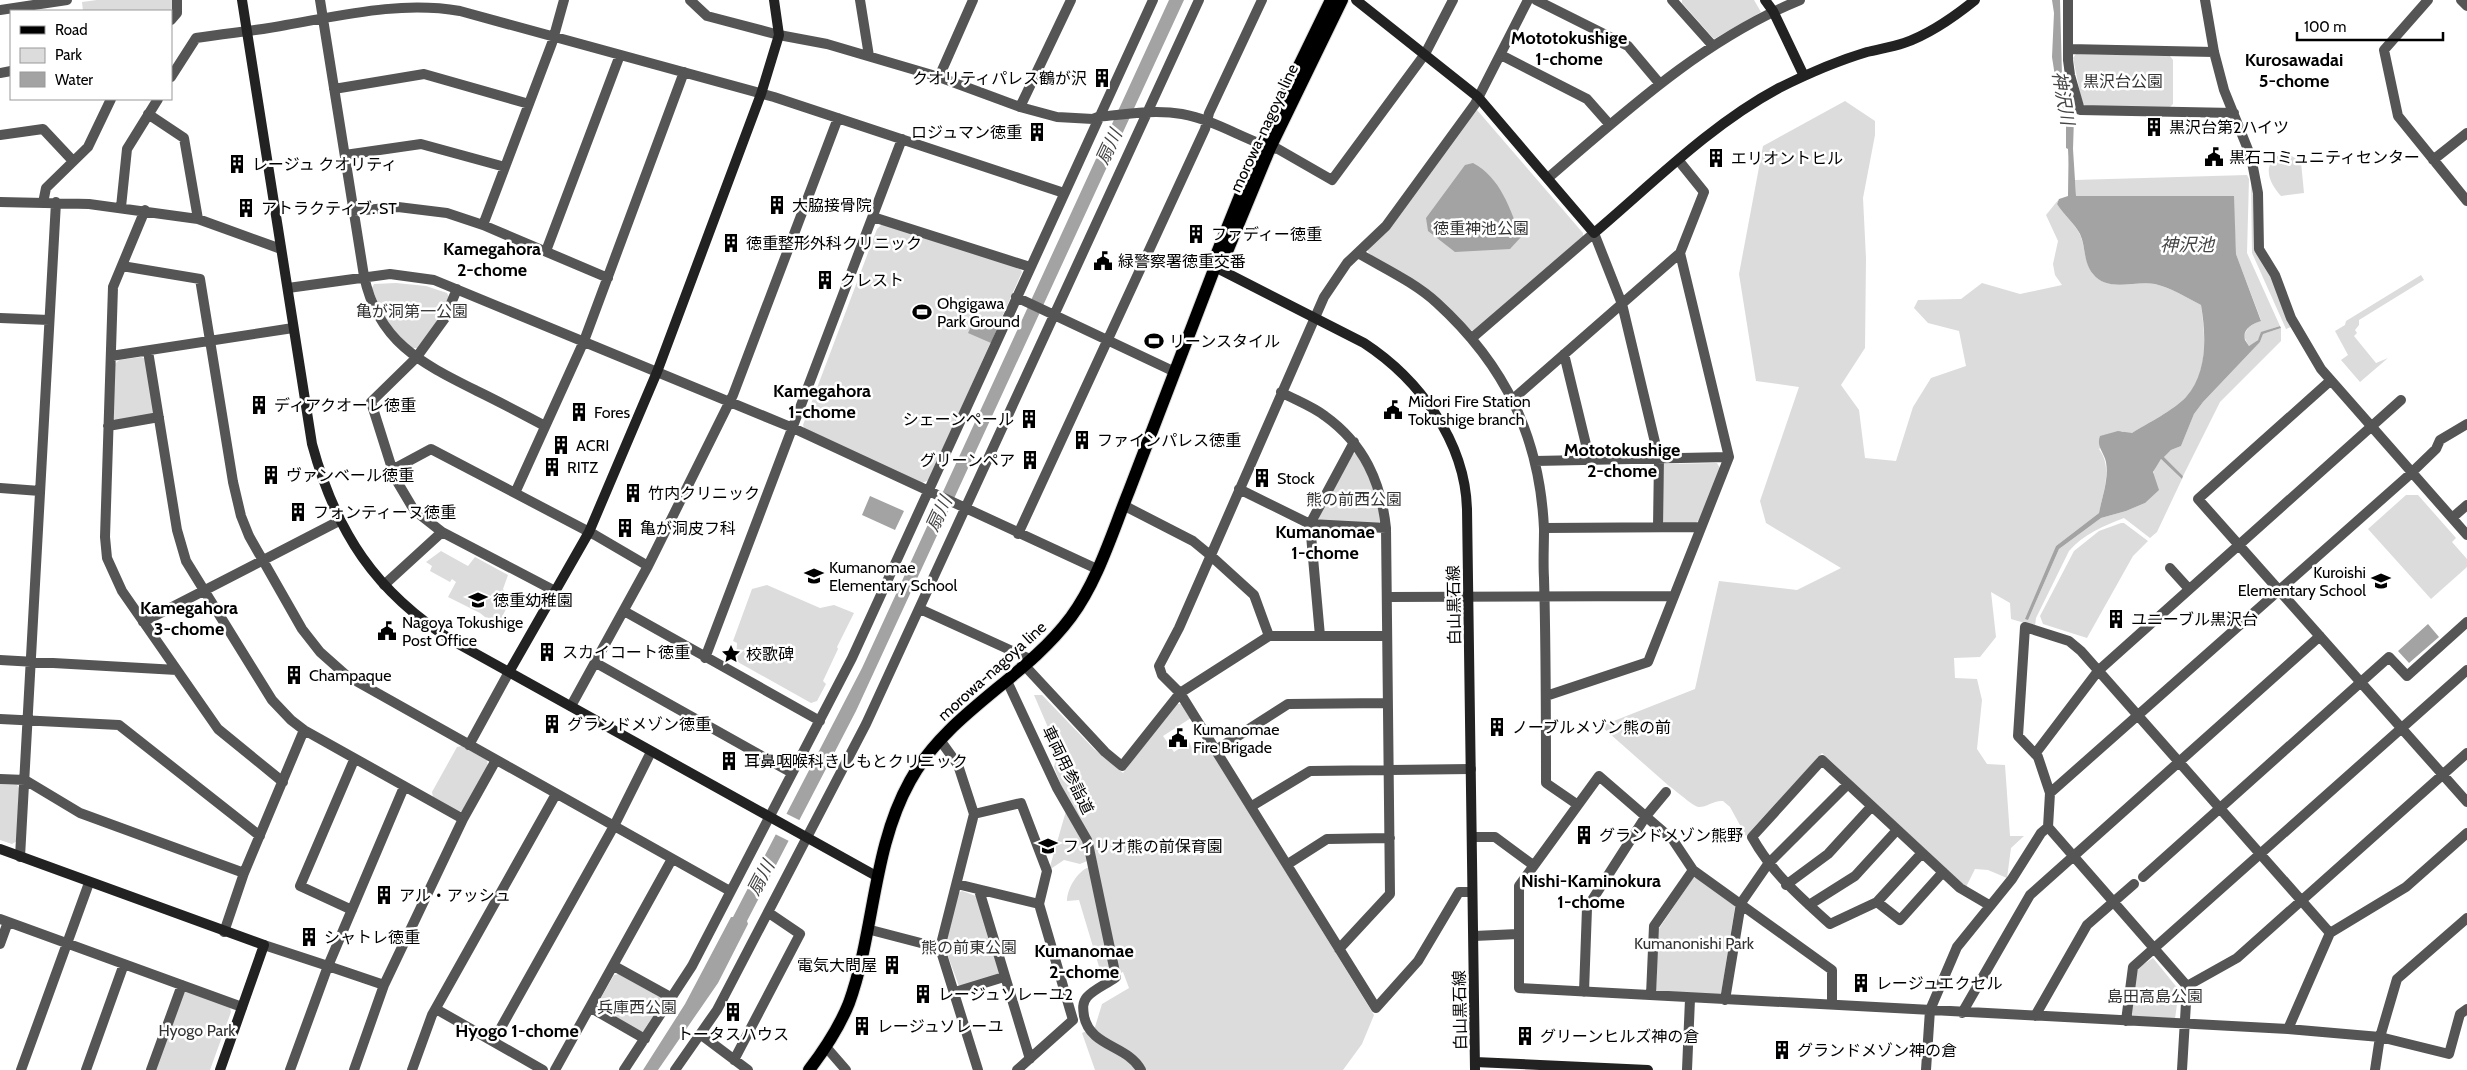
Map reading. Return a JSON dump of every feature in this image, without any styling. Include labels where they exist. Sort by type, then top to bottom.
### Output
[{"type":"main road","name":"morowa-nagoya line","points":[[809,1070],[826,1048],[848,1004],[878,877],[899,803],[921,763],[940,740],[1045,649],[1073,614],[1089,589],[1215,267],[1222,265],[1266,146],[1331,0]]},
{"type":"main road","name":"morowa-nagoya line","points":[[1266,146],[1342,0]]},
{"type":"street","points":[[0,10],[67,0]]},
{"type":"street","points":[[172,19],[177,14],[177,0]]},
{"type":"street","points":[[242,0],[312,444],[328,497],[339,521],[363,559],[384,585],[414,614],[439,632],[796,833],[878,877]]},
{"type":"street","points":[[320,0],[364,276],[371,302],[379,318],[397,342],[416,358],[545,426]]},
{"type":"street","points":[[482,225],[506,167],[554,37],[564,0]]},
{"type":"street","points":[[690,0],[707,16],[827,44],[939,76],[1020,107],[1057,117],[1093,119],[1148,113],[1182,114],[1208,121],[1266,146],[1278,149],[1332,180],[1425,54],[1453,0]]},
{"type":"street","points":[[469,745],[588,532],[658,372],[762,94],[779,34],[774,0]]},
{"type":"street","points":[[860,0],[869,56]]},
{"type":"street","points":[[939,76],[973,0]]},
{"type":"street","points":[[1020,107],[1071,0]]},
{"type":"street","points":[[624,1070],[696,958],[852,658],[1153,0]]},
{"type":"street","points":[[675,1070],[717,1010],[866,724],[1199,0]]},
{"type":"street","points":[[1018,534],[1108,342],[1262,0]]},
{"type":"street","points":[[1356,0],[1478,97],[1594,233],[1622,304],[1659,459],[1658,527]]},
{"type":"street","points":[[1472,892],[1459,892],[1418,961],[1376,1008],[1252,806],[1180,693],[1160,672],[1159,666],[1179,628],[1324,297],[1347,263],[1386,226],[1478,97],[1528,0]]},
{"type":"street","points":[[1536,0],[1628,46],[1660,84]]},
{"type":"street","points":[[1674,0],[1712,46]]},
{"type":"street","points":[[1764,0],[1773,11],[1804,76]]},
{"type":"street","points":[[1548,178],[1660,84],[1712,46],[1773,11],[1800,0]]},
{"type":"street","points":[[1472,338],[1732,118],[1777,89],[1804,76],[1865,53],[1904,43],[1941,25],[1975,0]]},
{"type":"street","points":[[2068,0],[2070,75],[2080,110],[2234,113]]},
{"type":"street","points":[[2205,0],[2214,52],[2224,90],[2252,158],[2258,200],[2260,252],[2275,275],[2295,326],[2330,381],[2467,534]]},
{"type":"street","points":[[2428,0],[2384,50],[2398,116],[2467,201]]},
{"type":"street","points":[[2462,0],[2467,6]]},
{"type":"street","points":[[172,75],[196,38],[324,19],[390,4],[460,11],[762,94],[1064,193]]},
{"type":"street","points":[[2068,49],[2214,52]]},
{"type":"street","points":[[1501,54],[1587,99],[1610,125]]},
{"type":"street","points":[[546,251],[620,55]]},
{"type":"street","points":[[514,493],[584,341],[684,72]]},
{"type":"street","points":[[334,89],[424,74],[529,104]]},
{"type":"street","points":[[43,203],[46,188],[88,147],[111,100]]},
{"type":"street","points":[[121,207],[127,149],[157,100]]},
{"type":"street","points":[[148,114],[184,138],[198,218]]},
{"type":"street","points":[[571,706],[648,566],[730,402],[838,118]]},
{"type":"street","points":[[0,135],[43,129],[73,161]]},
{"type":"street","points":[[2433,160],[2467,133]]},
{"type":"street","points":[[705,658],[902,139]]},
{"type":"street","points":[[345,156],[421,144],[506,167]]},
{"type":"street","points":[[1512,399],[1680,253],[1704,192],[1679,161]]},
{"type":"street","points":[[0,202],[56,202],[121,207],[198,218],[281,249]]},
{"type":"street","points":[[20,857],[56,202]]},
{"type":"street","points":[[354,210],[398,207],[447,213],[482,225],[608,278]]},
{"type":"street","points":[[145,210],[113,287],[105,537],[108,558],[116,580],[143,622],[226,737],[283,782]]},
{"type":"street","points":[[873,217],[1030,267]]},
{"type":"street","points":[[1358,253],[1414,286],[1436,302],[1472,338],[1494,367],[1512,399],[1535,461],[1544,528],[1546,783],[1578,805]]},
{"type":"street","points":[[1546,696],[1648,662],[1729,457],[1680,253]]},
{"type":"street","points":[[122,266],[200,279],[236,501],[249,536],[302,628],[330,662],[348,676],[730,891]]},
{"type":"street","name":"白山黒石線","points":[[1215,267],[1364,343],[1386,357],[1416,387],[1448,436],[1458,463],[1467,504],[1470,596],[1475,1066]]},
{"type":"street","points":[[288,288],[364,276],[412,275],[458,288],[793,428],[1097,569]]},
{"type":"street","points":[[458,288],[445,318],[416,358],[371,402],[392,470],[398,485],[414,510],[442,532],[555,590]]},
{"type":"street","points":[[1016,297],[1175,372]]},
{"type":"street","points":[[0,318],[49,320]]},
{"type":"street","points":[[111,356],[293,328]]},
{"type":"street","points":[[148,351],[177,530],[186,561],[202,590],[272,700],[291,720],[304,730],[354,760],[463,819]]},
{"type":"street","points":[[1564,354],[1590,461]]},
{"type":"street","points":[[2330,381],[2198,499],[2467,802]]},
{"type":"street","points":[[1281,392],[1325,415],[1354,442],[1377,482],[1383,502],[1386,528],[1390,894],[1339,949]]},
{"type":"street","points":[[2034,754],[2098,671],[2401,400]]},
{"type":"street","points":[[108,426],[159,417]]},
{"type":"street","points":[[2050,793],[2411,472],[2436,448],[2440,440],[2467,424]]},
{"type":"street","points":[[1320,636],[1310,524],[1354,442]]},
{"type":"street","points":[[392,470],[431,449],[648,566]]},
{"type":"street","points":[[1535,461],[1729,457]]},
{"type":"street","points":[[0,488],[40,491]]},
{"type":"street","points":[[1239,489],[1310,524],[1386,528]]},
{"type":"street","points":[[2452,518],[2467,504]]},
{"type":"street","points":[[1123,505],[1193,541],[1210,555],[1254,595],[1269,636]]},
{"type":"street","points":[[143,622],[339,521]]},
{"type":"street","points":[[1544,528],[1700,527]]},
{"type":"street","points":[[384,585],[442,532]]},
{"type":"street","points":[[2170,568],[2188,589]]},
{"type":"street","points":[[1387,597],[1674,596]]},
{"type":"street","points":[[920,609],[1028,663],[1105,752],[1122,766],[1180,693],[1269,636],[1387,636]]},
{"type":"street","points":[[624,611],[820,721]]},
{"type":"street","points":[[2143,877],[2389,657],[2407,676],[2467,622]]},
{"type":"street","points":[[2182,1070],[2187,986],[2072,857],[2048,827],[2050,793],[2034,754],[2018,736],[2025,628],[2069,641],[2098,671],[2330,933]]},
{"type":"street","points":[[1962,1013],[2030,895],[2320,636]]},
{"type":"street","points":[[0,660],[177,670]]},
{"type":"street","points":[[596,662],[792,773]]},
{"type":"street","points":[[2126,1021],[2133,967],[2467,670]]},
{"type":"street","name":"車両用参詣道","points":[[1007,680],[1057,788],[1087,840],[1089,848],[1116,978],[1088,996],[1083,1004],[1086,1024],[1097,1038],[1125,1055],[1141,1070]]},
{"type":"street","points":[[1216,750],[1288,704],[1388,703]]},
{"type":"street","points":[[0,719],[119,725],[260,836]]},
{"type":"street","points":[[224,932],[244,873],[304,730]]},
{"type":"street","points":[[940,740],[958,765],[974,814],[940,948],[978,1070]]},
{"type":"street","points":[[494,1040],[614,826],[651,752]]},
{"type":"street","points":[[2187,986],[2237,958],[2467,753]]},
{"type":"street","points":[[352,910],[300,886],[354,760]]},
{"type":"street","points":[[354,1070],[384,985],[463,819],[496,760]]},
{"type":"street","points":[[1922,853],[1877,902],[1830,924],[1786,885],[1768,864],[1752,837],[1822,760],[1960,888],[1989,905]]},
{"type":"street","points":[[1252,806],[1310,771],[1471,769]]},
{"type":"street","points":[[1832,1004],[1832,970],[1693,870],[1673,840],[1599,776],[1518,886],[1519,988],[1652,995],[1690,999],[1832,1004],[1962,1013],[2288,1029],[2380,1037],[2449,1054],[2460,1014],[2467,1009]]},
{"type":"street","points":[[0,779],[25,780],[80,813],[244,873]]},
{"type":"street","points":[[1725,1000],[1741,903],[1768,864],[1848,784]]},
{"type":"street","points":[[290,1070],[328,966],[404,787]]},
{"type":"street","points":[[1584,992],[1587,908],[1646,816],[1666,792]]},
{"type":"street","points":[[412,1070],[436,1008],[556,794]]},
{"type":"street","points":[[974,814],[1021,802],[1046,871],[1039,904],[1073,1020],[1017,1070]]},
{"type":"street","points":[[1786,885],[1828,854],[1872,807]]},
{"type":"street","points":[[1926,1070],[1930,1010],[1957,947],[1989,905],[2012,879],[2041,833],[2048,827]]},
{"type":"street","points":[[1809,905],[1855,876],[1897,830]]},
{"type":"street","points":[[2288,1029],[2330,933],[2406,887],[2467,833]]},
{"type":"street","points":[[1472,837],[1495,837],[1533,865]]},
{"type":"street","points":[[1288,864],[1327,839],[1390,838]]},
{"type":"street","points":[[0,850],[224,932],[384,985]]},
{"type":"street","points":[[556,1070],[672,859]]},
{"type":"street","points":[[1652,995],[1654,926],[1693,870]]},
{"type":"street","points":[[1877,902],[1900,920],[1942,872]]},
{"type":"street","points":[[21,1070],[90,882]]},
{"type":"street","points":[[957,884],[1039,904]]},
{"type":"street","points":[[2035,1016],[2087,925],[2134,884]]},
{"type":"street","points":[[980,890],[1004,977],[1030,1059]]},
{"type":"street","points":[[734,1060],[800,934],[769,913]]},
{"type":"street","points":[[2375,1070],[2380,1037],[2397,979],[2467,918]]},
{"type":"street","points":[[0,944],[4,920],[242,1007]]},
{"type":"street","points":[[867,929],[940,948]]},
{"type":"street","points":[[1474,936],[1518,934]]},
{"type":"street","points":[[220,1070],[264,945]]},
{"type":"street","points":[[86,1070],[124,964]]},
{"type":"street","points":[[614,966],[672,998]]},
{"type":"street","points":[[955,992],[1004,977]]},
{"type":"street","points":[[151,1070],[182,985]]},
{"type":"street","points":[[1687,1070],[1690,999]]},
{"type":"street","points":[[436,1008],[543,1070]]},
{"type":"street","points":[[591,1008],[645,1039]]},
{"type":"street","points":[[700,1034],[748,1070]]},
{"type":"street","points":[[826,1048],[846,1070]]},
{"type":"street","points":[[1475,1066],[1648,1070]]},
{"type":"green space","points":[[97,0],[174,0],[175,7],[172,12],[172,10],[83,10],[82,2]]},
{"type":"green space","points":[[1682,0],[1754,0],[1761,12],[1714,39],[1682,3]]},
{"type":"green space","name":"黒沢台公園","points":[[2076,54],[2170,56],[2173,60],[2173,104],[2169,108],[2086,106],[2082,103],[2073,58]]},
{"type":"green space","points":[[1845,101],[1875,121],[1875,135],[1863,198],[1866,258],[1865,348],[1841,385],[1859,410],[1865,458],[1896,461],[1913,407],[1931,378],[1966,366],[1959,331],[1928,323],[1914,308],[1918,300],[1961,299],[1982,283],[2020,294],[2062,285],[2055,275],[2053,264],[2058,241],[2046,215],[2059,199],[2057,204],[2081,236],[2090,269],[2099,280],[2122,285],[2155,284],[2173,290],[2201,305],[2204,353],[2199,377],[2181,402],[2132,433],[2129,434],[2122,431],[2099,449],[2105,464],[2106,480],[2099,513],[2056,546],[2028,620],[2059,549],[2101,518],[2145,503],[2155,467],[2161,459],[2182,479],[2157,532],[2150,538],[2124,518],[2087,535],[2069,551],[2036,618],[2035,626],[2011,619],[2010,603],[1991,592],[1996,637],[1980,657],[1954,658],[1955,678],[1977,679],[1982,700],[1977,749],[1987,764],[2005,765],[2010,836],[2024,836],[2011,848],[2007,878],[1988,870],[1975,869],[1966,887],[1822,753],[1746,836],[1730,807],[1723,801],[1702,807],[1693,805],[1601,726],[1695,689],[1719,581],[1797,590],[1841,568],[1766,523],[1760,501],[1799,387],[1756,381],[1739,274],[1763,146]]},
{"type":"green space","name":"徳重神池公園","points":[[1477,110],[1583,233],[1583,238],[1474,331],[1469,330],[1416,282],[1369,254],[1367,248]]},
{"type":"green space","points":[[2279,155],[2290,155],[2301,162],[2304,193],[2281,196],[2274,186],[2269,170],[2273,159]]},
{"type":"green space","points":[[2247,175],[2249,179],[2247,253],[2280,326],[2269,330],[2249,346],[2244,337],[2245,333],[2250,326],[2261,320],[2236,254],[2233,196],[2076,197],[2075,180]]},
{"type":"green space","points":[[2251,181],[2254,191],[2254,245],[2272,277],[2291,327],[2286,329],[2252,253]]},
{"type":"green space","points":[[882,224],[1019,267],[1022,272],[929,480],[922,483],[805,430],[803,425],[877,229]]},
{"type":"green space","points":[[2421,275],[2424,280],[2359,320],[2359,325],[2355,330],[2357,333],[2354,336],[2376,363],[2388,358],[2360,382],[2341,360],[2348,355],[2335,331],[2345,325],[2346,321]]},
{"type":"green space","name":"亀が洞第一公園","points":[[396,283],[426,286],[447,293],[449,297],[441,317],[418,348],[412,348],[392,328],[372,288],[374,284]]},
{"type":"green space","points":[[2281,328],[2281,341],[2220,402],[2183,476],[2164,457],[2171,450],[2181,446],[2194,414],[2260,342],[2263,334]]},
{"type":"green space","points":[[141,357],[146,359],[154,413],[116,421],[113,418],[115,364],[119,360]]},
{"type":"green space","name":"熊の前西公園","points":[[1358,453],[1373,483],[1381,521],[1378,524],[1320,521],[1318,516],[1351,454]]},
{"type":"green space","points":[[1717,463],[1720,468],[1700,520],[1695,523],[1664,523],[1661,519],[1664,464]]},
{"type":"green space","points":[[2406,495],[2418,495],[2456,538],[2452,542],[2467,559],[2467,567],[2431,599],[2368,529]]},
{"type":"green space","points":[[2124,523],[2148,541],[2133,556],[2087,638],[2043,624],[2040,616],[2074,551],[2099,531]]},
{"type":"green space","points":[[441,551],[468,566],[475,557],[508,575],[503,589],[510,601],[501,619],[490,621],[480,613],[448,597],[456,582],[452,579],[450,582],[430,571],[432,566],[426,562]]},
{"type":"green space","points":[[767,585],[820,608],[834,605],[854,613],[837,647],[838,649],[823,681],[826,684],[817,701],[811,703],[736,661],[737,643],[733,641],[752,589]]},
{"type":"green space","points":[[1034,695],[1042,695],[1094,749],[1123,773],[1176,704],[1182,704],[1191,718],[1163,736],[1174,752],[1189,742],[1192,748],[1205,741],[1374,1015],[1362,1044],[1343,1070],[1095,1070],[1082,1033],[1095,1027],[1102,1004],[1129,988],[1123,972],[1103,980],[1079,900],[1067,901],[1067,896],[1074,881],[1081,872],[1089,867],[1087,861],[1080,864],[1064,860],[1049,870],[1068,804],[1054,767],[1057,755],[1050,732]]},
{"type":"green space","points":[[462,746],[487,760],[488,766],[462,811],[459,812],[433,797],[432,792],[457,747]]},
{"type":"green space","points":[[0,784],[17,785],[19,788],[17,841],[12,844],[0,840]]},
{"type":"green space","name":"Kumanonishi Park","points":[[1698,877],[1734,904],[1735,907],[1721,994],[1716,997],[1659,993],[1656,990],[1658,930],[1693,878]]},
{"type":"green space","name":"熊の前東公園","points":[[962,891],[976,896],[1000,972],[997,976],[959,986],[945,948],[958,893]]},
{"type":"green space","name":"島田高島公園","points":[[2153,958],[2179,990],[2175,1019],[2133,1018],[2130,1012],[2136,969]]},
{"type":"green space","name":"兵庫西公園","points":[[619,974],[663,999],[664,1003],[647,1030],[642,1032],[601,1009],[598,1003],[614,975]]},
{"type":"green space","name":"Hyogo Park","points":[[187,991],[230,1007],[231,1012],[210,1070],[155,1070],[183,993]]},
{"type":"water","name":"扇川","points":[[1169,0],[1184,0],[856,711],[747,921],[748,924],[718,983],[658,1070],[643,1070],[685,1004],[731,917],[733,917],[862,668]]},
{"type":"water","name":"神沢池","points":[[2052,0],[2060,0],[2062,76],[2074,118],[2073,149],[2076,196],[2234,196],[2236,254],[2261,321],[2251,325],[2246,330],[2245,340],[2249,346],[2258,340],[2261,332],[2280,326],[2281,328],[2263,334],[2260,342],[2194,414],[2181,446],[2171,450],[2164,457],[2183,476],[2182,479],[2161,459],[2153,472],[2159,490],[2145,503],[2101,518],[2059,549],[2028,620],[2025,619],[2056,546],[2099,513],[2107,468],[2100,446],[2100,436],[2118,431],[2132,433],[2181,402],[2198,377],[2204,353],[2204,328],[2201,305],[2173,290],[2155,284],[2122,285],[2099,280],[2088,265],[2080,234],[2057,204],[2059,199],[2068,196],[2068,149],[2066,148],[2066,119],[2056,83],[2052,57],[2054,13]]},
{"type":"water","points":[[1473,163],[1491,177],[1508,205],[1521,237],[1510,249],[1455,252],[1428,231],[1426,218],[1465,165]]},
{"type":"water","points":[[977,314],[999,324],[991,343],[968,333]]},
{"type":"water","points":[[870,496],[904,511],[895,530],[862,515]]},
{"type":"water","points":[[2428,624],[2439,637],[2409,663],[2398,651]]},
{"type":"pier","points":[[785,813],[801,821],[791,842],[775,834]]},
{"type":"place","name":"クオリティパレス鶴が沢","points":[[1102,78]]},
{"type":"place","name":"黒沢台第2ハイツ","points":[[2154,127]]},
{"type":"place","name":"ロジュマン徳重","points":[[1037,132]]},
{"type":"place","name":"黒石コミュニティセンター","points":[[2214,157]]},
{"type":"place","name":"エリオントヒル","points":[[1716,158]]},
{"type":"place","name":"レージュ クオリティ","points":[[237,164]]},
{"type":"place","name":"大脇接骨院","points":[[777,205]]},
{"type":"place","name":"アトラクティブ. ST","points":[[246,208]]},
{"type":"place","name":"ファディー徳重","points":[[1196,234]]},
{"type":"place","name":"徳重整形外科クリニック","points":[[731,243]]},
{"type":"place","name":"緑警察署徳重交番","points":[[1103,261]]},
{"type":"place","name":"クレスト","points":[[825,280]]},
{"type":"place","name":"Ohgigawa Park Ground","points":[[922,312]]},
{"type":"place","name":"リーンスタイル","points":[[1154,341]]},
{"type":"place","name":"ディアクオーレ徳重","points":[[259,405]]},
{"type":"place","name":"Midori Fire Station Tokushige branch","points":[[1393,410]]},
{"type":"place","name":"Fores","points":[[579,412]]},
{"type":"place","name":"シェーンペール","points":[[1029,419]]},
{"type":"place","name":"ファインパレス徳重","points":[[1082,440]]},
{"type":"place","name":"ACRI","points":[[561,445]]},
{"type":"place","name":"グリーンペア","points":[[1030,460]]},
{"type":"place","name":"RITZ","points":[[552,467]]},
{"type":"place","name":"ヴァンベール徳重","points":[[271,475]]},
{"type":"place","name":"Stock","points":[[1262,478]]},
{"type":"place","name":"竹内クリニック","points":[[633,493]]},
{"type":"place","name":"フォンティーヌ徳重","points":[[298,512]]},
{"type":"place","name":"亀が洞皮フ科","points":[[625,528]]},
{"type":"place","name":"Kumanomae Elementary School","points":[[814,576]]},
{"type":"place","name":"Kuroishi Elementary School","points":[[2381,581]]},
{"type":"place","name":"徳重幼稚園","points":[[478,600]]},
{"type":"place","name":"ユニーブル黒沢台","points":[[2116,619]]},
{"type":"place","name":"Nagoya Tokushige Post Office","points":[[387,631]]},
{"type":"place","name":"スカイコート徳重","points":[[547,652]]},
{"type":"place","name":"校歌碑","points":[[731,654]]},
{"type":"place","name":"Champaque","points":[[294,675]]},
{"type":"place","name":"グランドメゾン徳重","points":[[552,724]]},
{"type":"place","name":"ノーブルメゾン熊の前","points":[[1497,727]]},
{"type":"place","name":"Kumanomae Fire Brigade","points":[[1178,738]]},
{"type":"place","name":"耳鼻咽喉科きしもとクリニック","points":[[729,761]]},
{"type":"place","name":"グランドメゾン熊野","points":[[1584,835]]},
{"type":"place","name":"フィリオ熊の前保育園","points":[[1048,846]]},
{"type":"place","name":"アル・アッシュ","points":[[384,895]]},
{"type":"place","name":"シャトレ徳重","points":[[309,937]]},
{"type":"place","name":"電気大問屋","points":[[892,965]]},
{"type":"place","name":"レージュエクセル","points":[[1861,983]]},
{"type":"place","name":"レージュソレーユ2","points":[[923,994]]},
{"type":"place","name":"トータスハウス","points":[[733,1012]]},
{"type":"place","name":"レージュソレーユ","points":[[862,1026]]},
{"type":"place","name":"グリーンヒルズ神の倉","points":[[1525,1036]]},
{"type":"place","name":"グランドメゾン神の倉","points":[[1782,1050]]},
{"type":"district","name":"Mototokushige 1-chome","points":[[1569,48]]},
{"type":"district","name":"Kurosawadai 5-chome","points":[[2294,70]]},
{"type":"district","name":"Kamegahora 2-chome","points":[[492,259]]},
{"type":"district","name":"Kamegahora 1-chome","points":[[822,401]]},
{"type":"district","name":"Mototokushige 2-chome","points":[[1622,460]]},
{"type":"district","name":"Kumanomae 1-chome","points":[[1325,542]]},
{"type":"district","name":"Kamegahora 3-chome","points":[[189,618]]},
{"type":"district","name":"Nishi-Kaminokura 1-chome","points":[[1591,891]]},
{"type":"district","name":"Kumanomae 2-chome","points":[[1084,961]]},
{"type":"district","name":"Hyogo 1-chome","points":[[517,1031]]},
{"type":"water label","name":"神沢川","points":[[2063,98]]}]
